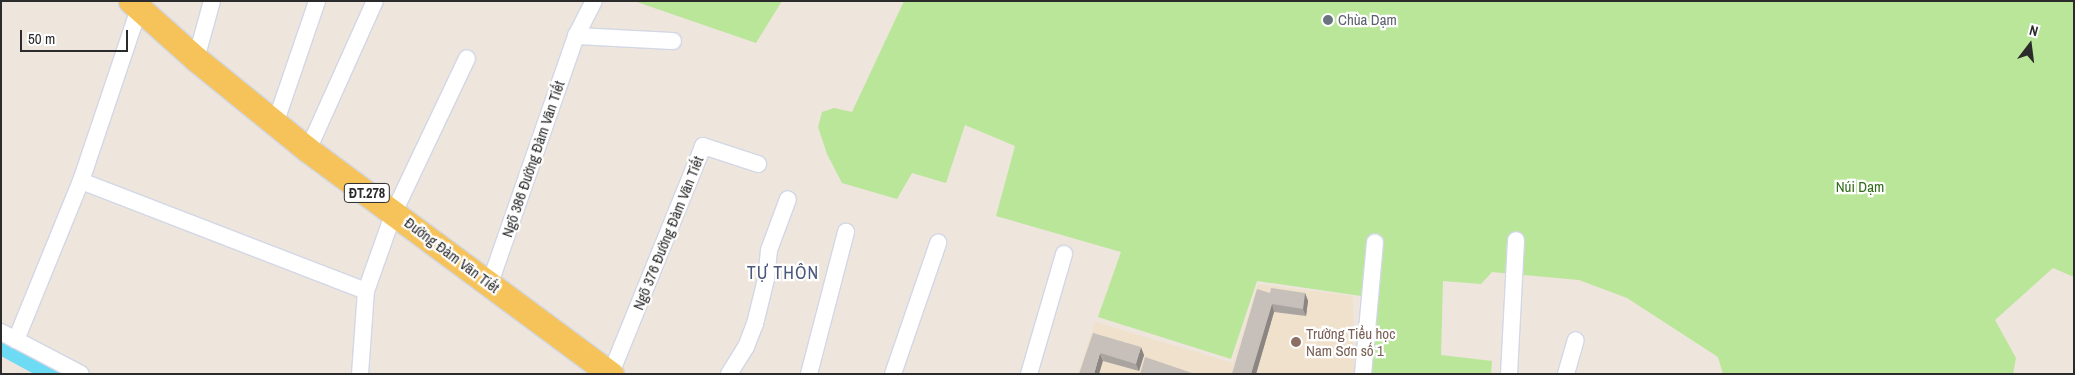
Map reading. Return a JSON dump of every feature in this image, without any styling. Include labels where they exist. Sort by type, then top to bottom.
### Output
[{"type":"main road","name":"Đường Đàm Văn Tiết","points":[[135,5],[308,150],[490,282],[611,373]]},
{"type":"street","points":[[196,58],[212,1]]},
{"type":"street","points":[[275,124],[317,1]]},
{"type":"street","points":[[308,150],[375,1]]},
{"type":"street","name":"Ngõ 386 Đường Đàm Văn Tiết","points":[[490,282],[576,36],[594,1]]},
{"type":"street","points":[[16,340],[81,180],[135,5]]},
{"type":"street","points":[[576,36],[673,41]]},
{"type":"street","points":[[360,374],[366,291],[394,212],[467,58]]},
{"type":"street","name":"Ngõ 376 Đường Đàm Văn Tiết","points":[[611,373],[703,146],[758,164]]},
{"type":"street","points":[[81,180],[366,291]]},
{"type":"street","points":[[729,374],[746,348],[755,324],[766,279],[769,250],[788,198]]},
{"type":"street","points":[[808,374],[846,232]]},
{"type":"street","points":[[1509,374],[1516,240]]},
{"type":"street","points":[[893,374],[938,242]]},
{"type":"street","points":[[1363,374],[1375,243]]},
{"type":"street","points":[[1029,374],[1064,254]]},
{"type":"street","points":[[1,332],[81,374]]},
{"type":"street","points":[[1566,374],[1576,340]]},
{"type":"shaded area","name":"Trường Tiểu học Nam Sơn số 1","points":[[1258,284],[1353,296],[1354,374],[1078,374],[1095,322],[1233,363]]},
{"type":"green space","points":[[634,1],[782,1],[756,43]]},
{"type":"green space","name":"Núi Dạm","points":[[904,1],[2074,1],[2074,277],[2053,268],[1995,320],[2016,358],[2013,374],[1723,374],[1718,357],[1627,298],[1579,280],[1492,272],[1481,284],[1443,281],[1441,355],[1492,361],[1491,374],[1369,374],[1375,298],[1257,281],[1231,359],[1098,317],[1121,252],[996,216],[1015,146],[965,125],[946,183],[912,173],[897,199],[842,183],[827,154],[818,127],[822,112],[834,108],[852,112]]},
{"type":"water","points":[[1,337],[69,374],[34,374],[1,356]]},
{"type":"building","points":[[1271,288],[1305,293],[1303,309],[1272,304],[1251,374],[1232,374],[1257,289],[1270,293]]},
{"type":"building","points":[[1093,333],[1141,347],[1136,364],[1100,353],[1094,374],[1079,374]]},
{"type":"building","points":[[1145,357],[1195,374],[1140,374]]},
{"type":"place","name":"Chùa Dạm","points":[[1328,20]]},
{"type":"place","name":"Trường Tiểu học Nam Sơn số 1","points":[[1296,342]]},
{"type":"district","name":"TỰ THÔN","points":[[783,273]]}]
